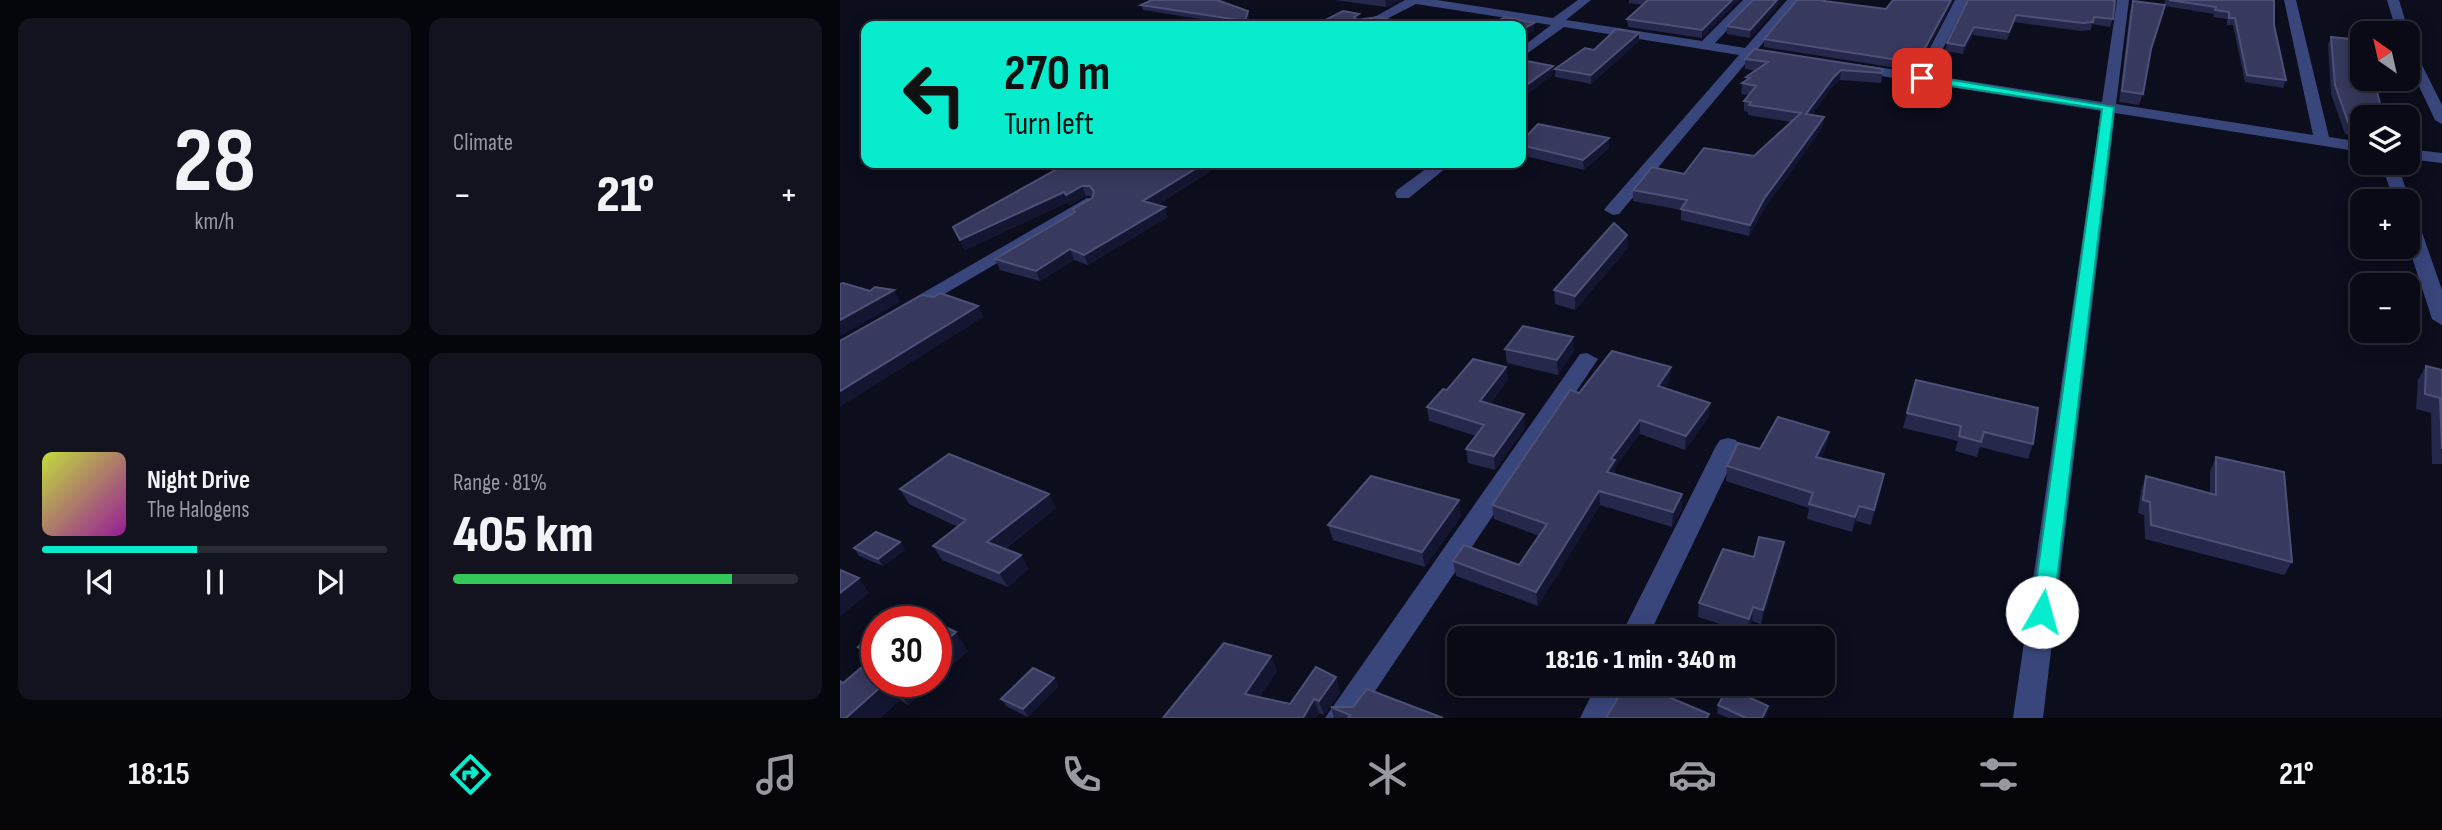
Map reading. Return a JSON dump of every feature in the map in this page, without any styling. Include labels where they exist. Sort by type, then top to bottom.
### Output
[{"type":"street","points":[[1374,21],[1414,0],[1704,47],[1789,58]]},
{"type":"street","points":[[1526,50],[1585,0]]},
{"type":"street","points":[[1704,47],[1750,0]]},
{"type":"street","points":[[1613,210],[1793,0]]},
{"type":"street","points":[[1922,78],[1961,0]]},
{"type":"street","points":[[2028,718],[2123,0]]},
{"type":"street","points":[[2393,0],[2399,21]]},
{"type":"street","points":[[2290,1],[2322,140]]},
{"type":"street","points":[[1842,66],[2350,145]]},
{"type":"street","points":[[2420,74],[2442,120]]},
{"type":"street","points":[[2420,155],[2442,158]]},
{"type":"street","points":[[1403,194],[1437,168]]},
{"type":"street","points":[[887,320],[1087,203]]},
{"type":"street","points":[[2420,254],[2442,319]]},
{"type":"street","points":[[1340,718],[1587,359]]},
{"type":"street","points":[[1639,626],[1728,446]]},
{"type":"street","points":[[1595,718],[1606,696]]},
{"type":"building","points":[[1152,0],[1217,0],[1248,11],[1245,21],[1141,5]]},
{"type":"building","points":[[1648,0],[1732,0],[1702,30],[1627,19]]},
{"type":"building","points":[[1753,0],[1777,0],[1750,30],[1727,26]]},
{"type":"building","points":[[1797,0],[1825,0],[1886,9],[1893,0],[1951,0],[1917,63],[1764,39]]},
{"type":"building","points":[[1968,0],[2115,1],[2113,19],[2094,17],[2093,22],[2083,23],[2016,15],[2009,32],[1974,27],[1964,46],[1947,43]]},
{"type":"building","points":[[2169,0],[2274,0],[2274,25],[2286,80],[2247,75],[2235,18],[2229,18],[2229,12],[2215,10],[2216,7]]},
{"type":"building","points":[[2133,1],[2165,5],[2151,49],[2143,94],[2122,91]]},
{"type":"building","points":[[1343,11],[1359,14],[1354,17],[1357,20],[1378,17],[1395,21],[1324,21]]},
{"type":"building","points":[[1505,17],[1524,21],[1498,21]]},
{"type":"building","points":[[1616,29],[1639,33],[1591,75],[1555,69],[1585,48],[1594,50]]},
{"type":"building","points":[[2331,37],[2350,39],[2350,91],[2377,91],[2380,105],[2350,105],[2349,125],[2335,85]]},
{"type":"building","points":[[1754,49],[1883,69],[1882,73],[1841,70],[1833,78],[1806,114],[1824,117],[1764,199],[1750,225],[1681,209],[1687,200],[1633,190],[1652,167],[1684,174],[1704,148],[1754,156],[1801,113],[1749,105],[1751,102],[1744,101],[1756,86],[1742,83],[1750,78],[1746,77],[1768,62],[1745,59]]},
{"type":"building","points":[[1526,61],[1553,66],[1526,85]]},
{"type":"building","points":[[1538,124],[1609,138],[1583,160],[1526,146],[1526,137]]},
{"type":"building","points":[[1059,168],[1197,168],[1143,201],[1165,207],[1084,255],[1070,249],[1036,271],[995,259],[1075,212],[1073,209],[1092,198],[1094,192],[1090,186],[1082,186],[1066,195],[1064,192],[960,240],[953,227]]},
{"type":"building","points":[[1614,223],[1627,235],[1575,296],[1554,290]]},
{"type":"building","points":[[840,284],[870,291],[875,287],[894,290],[840,320]]},
{"type":"building","points":[[940,293],[978,306],[840,391],[840,341],[922,295],[934,297]]},
{"type":"building","points":[[1523,326],[1573,337],[1557,360],[1505,349]]},
{"type":"building","points":[[1612,351],[1671,367],[1658,386],[1710,403],[1686,436],[1640,420],[1611,459],[1615,460],[1607,472],[1682,494],[1673,512],[1599,491],[1536,592],[1453,561],[1464,545],[1519,565],[1547,524],[1492,505],[1570,390],[1579,393]]},
{"type":"building","points":[[1473,359],[1506,367],[1480,401],[1524,414],[1494,456],[1466,449],[1484,425],[1427,407],[1443,389],[1447,390]]},
{"type":"building","points":[[2426,366],[2442,370],[2442,449],[2440,398],[2425,394]]},
{"type":"building","points":[[1916,380],[2038,408],[2033,444],[1984,432],[1981,442],[1959,436],[1961,426],[1907,413]]},
{"type":"building","points":[[1778,417],[1829,432],[1816,457],[1884,474],[1874,510],[1859,506],[1855,517],[1809,504],[1813,493],[1727,466],[1738,443],[1760,449]]},
{"type":"building","points":[[949,454],[1049,494],[987,542],[1021,555],[999,573],[933,546],[966,520],[900,489]]},
{"type":"building","points":[[2216,457],[2284,472],[2292,562],[2151,525],[2150,502],[2143,500],[2146,476],[2216,495]]},
{"type":"building","points":[[1371,476],[1459,500],[1422,552],[1328,525]]},
{"type":"building","points":[[876,532],[900,542],[878,559],[854,548]]},
{"type":"building","points":[[1759,537],[1784,542],[1763,610],[1753,607],[1749,619],[1699,603],[1723,549],[1754,557]]},
{"type":"building","points":[[840,570],[859,578],[840,593]]},
{"type":"building","points":[[1224,643],[1271,656],[1245,694],[1290,704],[1316,667],[1336,677],[1319,701],[1314,699],[1303,718],[1163,718]]},
{"type":"building","points":[[861,668],[861,697],[869,697],[846,718],[840,718],[840,681],[843,683]]},
{"type":"building","points":[[1033,668],[1054,678],[1023,709],[1001,699]]},
{"type":"building","points":[[1367,689],[1443,718],[1348,718],[1350,715],[1331,707],[1353,707]]},
{"type":"building","points":[[1619,696],[1666,696],[1709,714],[1707,718],[1606,718]]},
{"type":"building","points":[[1723,696],[1746,696],[1768,706],[1762,718],[1746,718],[1718,705]]},
{"type":"route","points":[[1922,78],[2108,107],[2042,612]]}]
